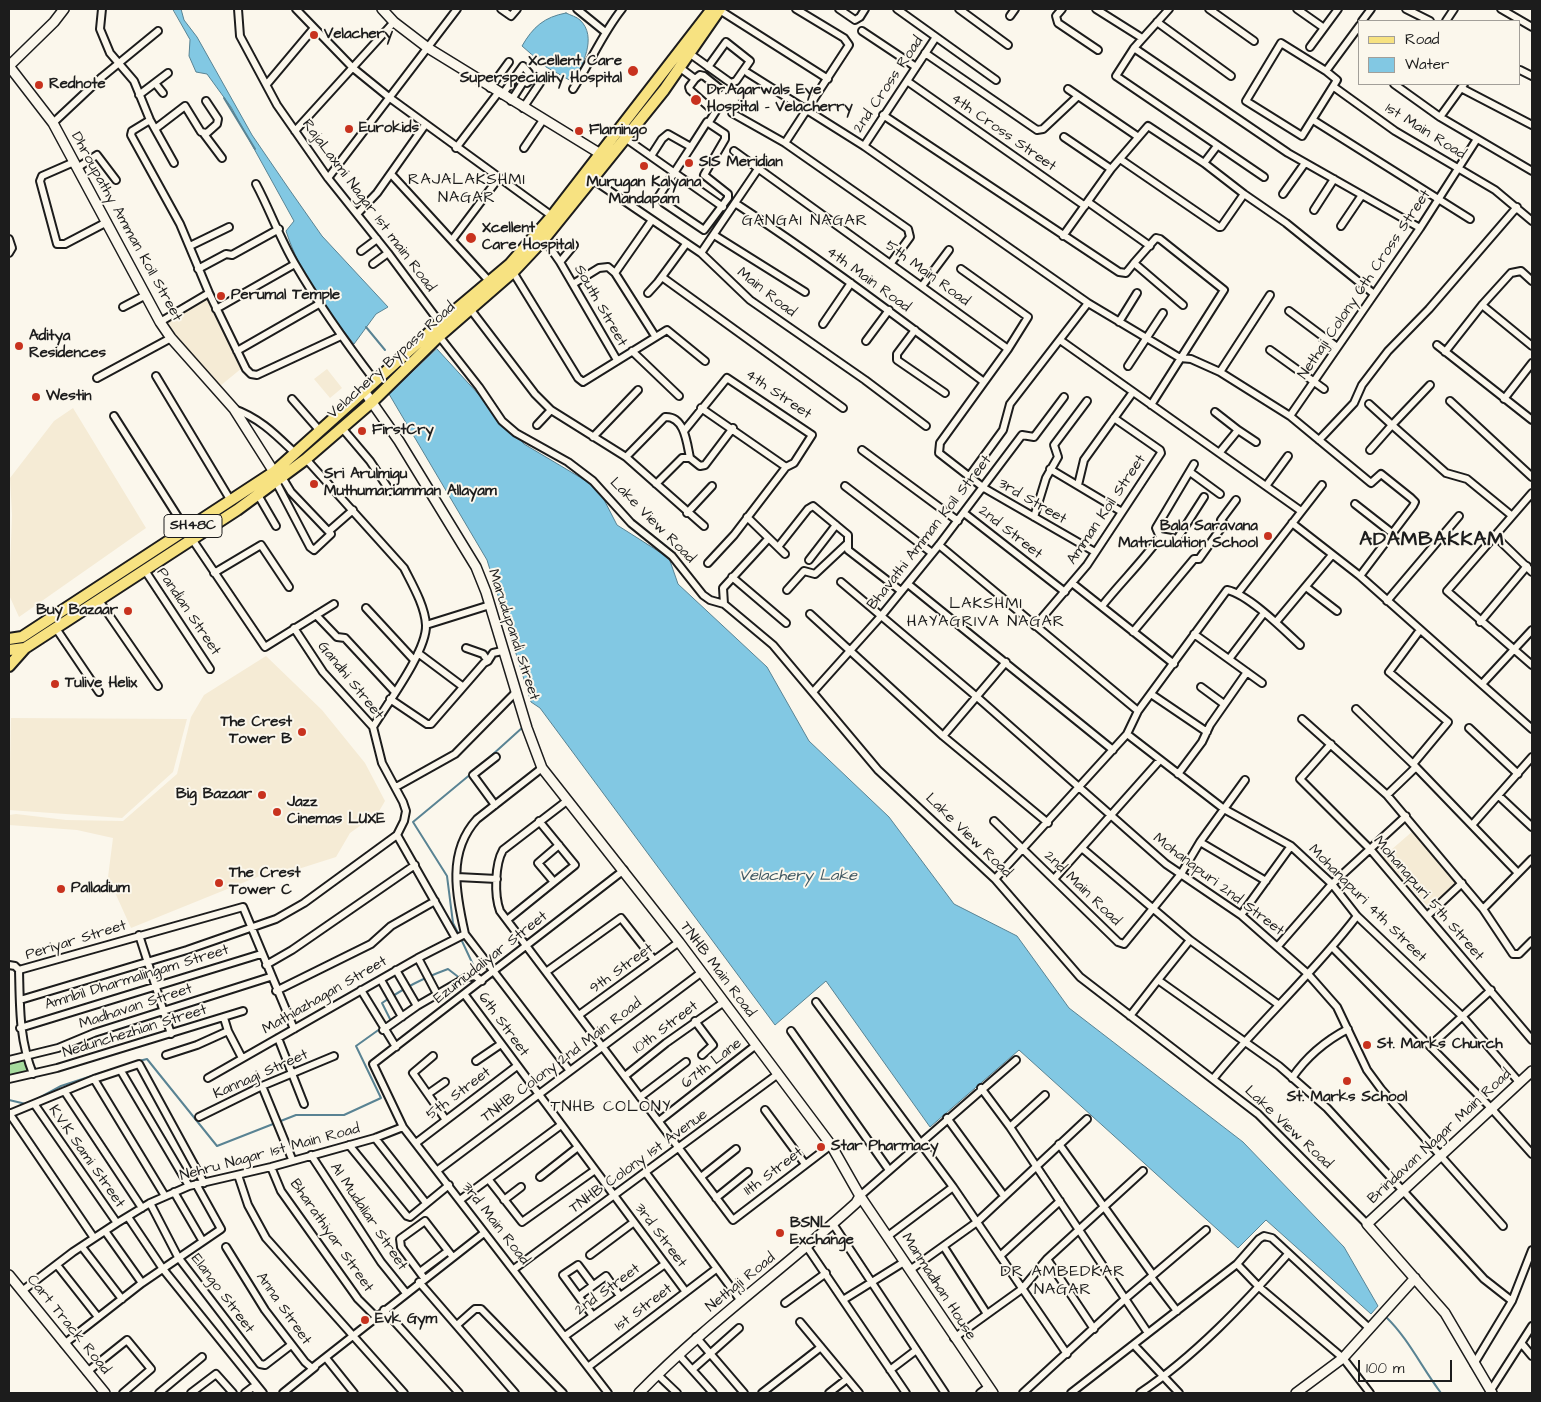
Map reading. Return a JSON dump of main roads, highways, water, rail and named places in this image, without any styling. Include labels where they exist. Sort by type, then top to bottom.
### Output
[{"type":"main road","name":"Velachery Bypass Road","points":[[9,640],[22,637],[256,496],[301,456],[342,428],[372,402],[439,336],[513,272],[544,239],[664,90],[717,9]]},
{"type":"main road","name":"Velachery Bypass Road","points":[[301,456],[320,431],[440,323],[510,264],[552,216],[654,82],[717,9]]},
{"type":"main road","points":[[654,82],[664,90]]},
{"type":"main road","name":"Velachery Bypass Road","points":[[9,650],[25,648],[144,569],[232,501],[277,477]]},
{"type":"main road","points":[[9,666],[25,648]]},
{"type":"water","points":[[173,9],[181,9],[184,20],[197,37],[252,135],[322,236],[388,307],[376,314],[354,344],[306,276],[286,231],[294,221],[231,107],[207,74],[196,72],[189,56],[190,40]]},
{"type":"water","points":[[566,13],[580,20],[588,35],[587,51],[573,82],[546,67],[522,46],[530,33],[545,20]]},
{"type":"water","name":"Velachery Lake","points":[[437,349],[524,444],[598,488],[617,525],[669,558],[678,584],[767,667],[809,741],[889,817],[954,904],[1017,936],[1069,1008],[1243,1142],[1344,1247],[1378,1306],[1371,1314],[1266,1220],[1238,1248],[1019,1050],[930,1127],[826,981],[775,1025],[540,708],[531,702],[487,560],[389,394]]},
{"type":"waterway","points":[[224,98],[255,149]]},
{"type":"waterway","points":[[366,327],[385,350]]},
{"type":"waterway","points":[[481,765],[523,727]]},
{"type":"waterway","points":[[459,935],[453,923],[447,876],[413,822],[472,773]]},
{"type":"waterway","points":[[461,939],[476,971],[471,974]]},
{"type":"waterway","points":[[139,1061],[147,1059],[217,1146],[296,1115],[344,1115],[381,1098],[356,1046],[391,1021],[382,1003],[414,984],[448,969],[461,979]]},
{"type":"waterway","points":[[37,1099],[61,1086],[113,1069]]},
{"type":"waterway","points":[[9,1100],[26,1104]]},
{"type":"waterway","points":[[1386,1317],[1408,1344],[1441,1393]]},
{"type":"place","name":"Velachery","points":[[314,35]]},
{"type":"place","name":"Xcellent Care Superspeciality Hospital","points":[[633,71]]},
{"type":"place","name":"Rednote","points":[[39,85]]},
{"type":"place","name":"Dr.Agarwals Eye Hospital - Velacherry","points":[[696,100]]},
{"type":"place","name":"Eurokids","points":[[349,129]]},
{"type":"place","name":"Flamingo","points":[[579,131]]},
{"type":"place","name":"SIS Meridian","points":[[689,163]]},
{"type":"place","name":"Murugan Kalyana Mandapam","points":[[644,166]]},
{"type":"place","name":"Xcellent Care Hospital","points":[[471,238]]},
{"type":"place","name":"Perumal Temple","points":[[221,296]]},
{"type":"place","name":"Aditya Residences","points":[[19,346]]},
{"type":"place","name":"Westin","points":[[36,397]]},
{"type":"place","name":"FirstCry","points":[[362,431]]},
{"type":"place","name":"Sri Arulmigu Muthumariamman Allayam","points":[[314,484]]},
{"type":"place","name":"Bala Saravana Matriculation School","points":[[1268,536]]},
{"type":"place","name":"Buy Bazaar","points":[[128,611]]},
{"type":"place","name":"Tulive Helix","points":[[55,684]]},
{"type":"place","name":"The Crest Tower B","points":[[302,732]]},
{"type":"place","name":"Big Bazaar","points":[[262,795]]},
{"type":"place","name":"Jazz Cinemas LUXE","points":[[277,812]]},
{"type":"place","name":"The Crest Tower C","points":[[219,883]]},
{"type":"place","name":"Palladium","points":[[61,889]]},
{"type":"place","name":"St. Marks Church","points":[[1367,1045]]},
{"type":"place","name":"St. Marks School","points":[[1347,1081]]},
{"type":"place","name":"Star Pharmacy","points":[[821,1147]]},
{"type":"place","name":"BSNL Exchange","points":[[780,1233]]},
{"type":"place","name":"Evk Gym","points":[[365,1320]]},
{"type":"district","name":"RAJALAKSHMI NAGAR","points":[[467,190]]},
{"type":"district","name":"GANGAI NAGAR","points":[[805,222]]},
{"type":"district","name":"ADAMBAKKAM","points":[[1432,541]]},
{"type":"district","name":"LAKSHMI HAYAGRIVA NAGAR","points":[[986,614]]},
{"type":"district","name":"TNHB COLONY","points":[[611,1108]]},
{"type":"district","name":"DR AMBEDKAR NAGAR","points":[[1063,1282]]}]
